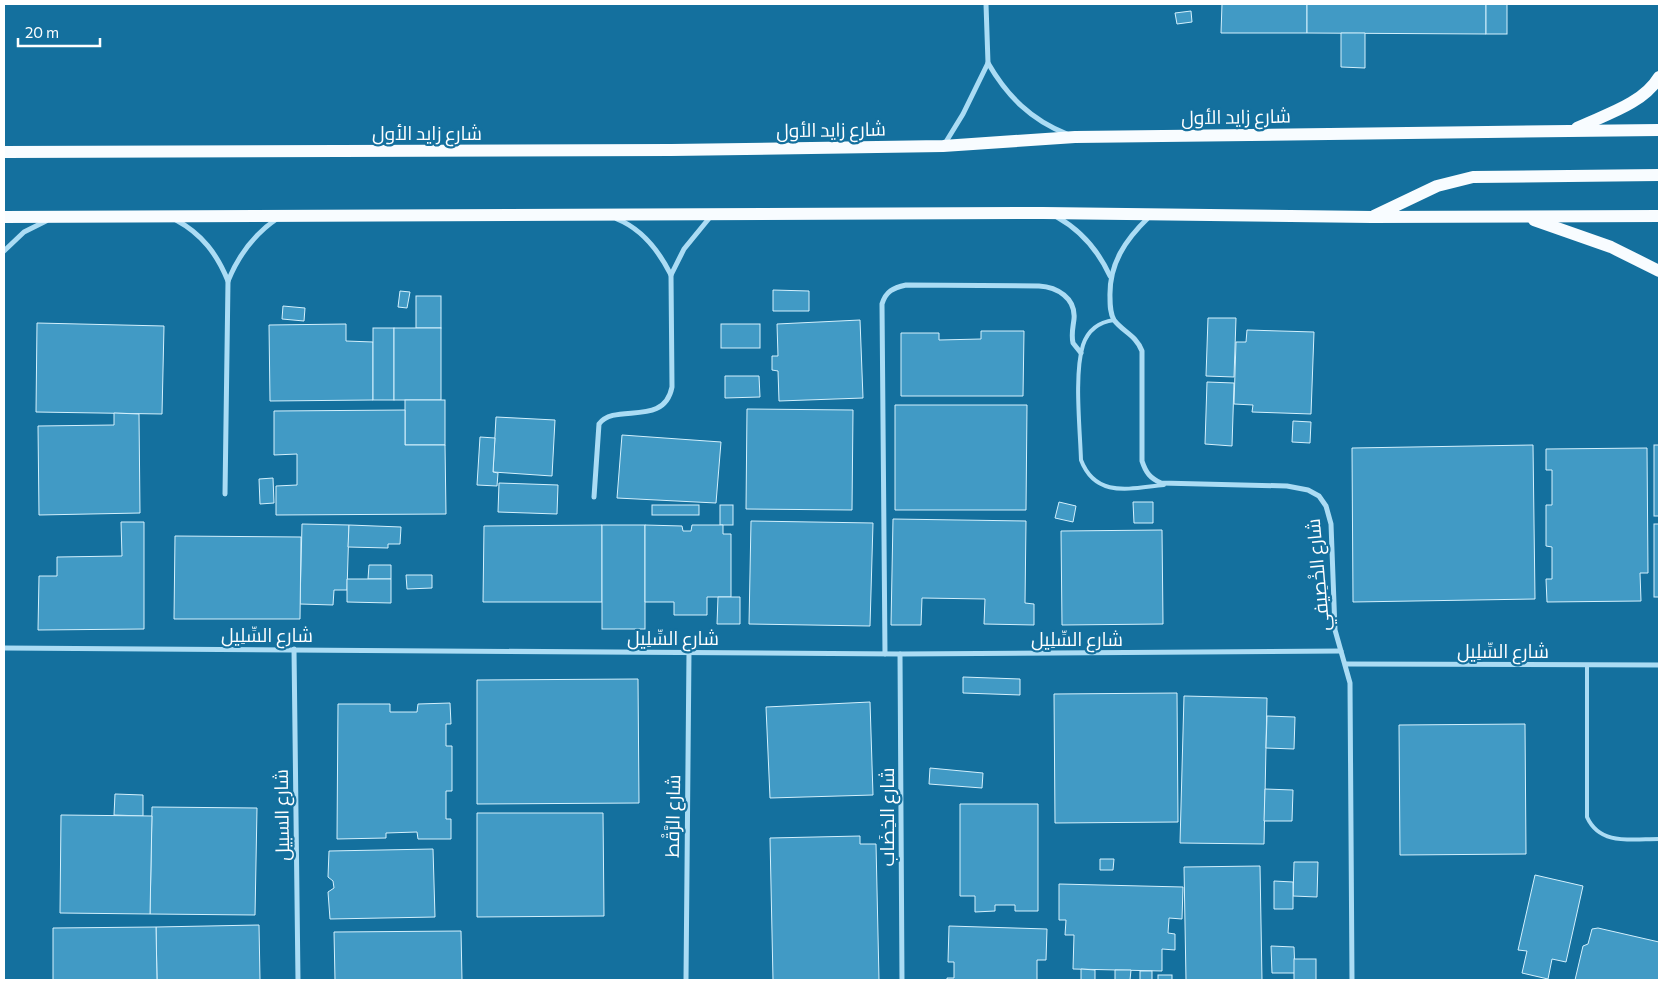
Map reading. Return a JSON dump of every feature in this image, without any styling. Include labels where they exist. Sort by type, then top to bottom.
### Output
[{"type":"main road","points":[[1573,130],[1635,100],[1648,91],[1659,77]]},
{"type":"main road","name":"شارع زايد الأول","points":[[4,152],[671,150],[943,146],[1075,137],[1659,130]]},
{"type":"main road","points":[[1372,217],[1437,186],[1473,177],[1659,175]]},
{"type":"main road","points":[[4,217],[1043,213],[1372,217],[1659,216]]},
{"type":"main road","points":[[1524,216],[1611,247],[1659,272]]},
{"type":"street","points":[[943,146],[963,114],[988,63],[986,4]]},
{"type":"street","points":[[988,63],[1000,83],[1027,112],[1053,129],[1075,137]]},
{"type":"street","points":[[1043,213],[1056,217],[1083,235],[1094,247],[1110,276]]},
{"type":"street","points":[[594,497],[597,431],[602,420],[656,409],[665,405],[670,398],[672,387],[671,275],[684,249],[712,214]]},
{"type":"street","points":[[1114,320],[1110,309],[1110,276],[1127,243],[1152,214]]},
{"type":"street","points":[[608,215],[622,220],[646,238],[671,275]]},
{"type":"street","points":[[4,251],[24,232],[45,221],[68,216]]},
{"type":"street","points":[[225,494],[228,280],[240,257],[255,236],[282,216]]},
{"type":"street","points":[[172,217],[187,225],[212,249],[228,280]]},
{"type":"street","points":[[884,654],[882,304],[885,295],[890,290],[906,285],[1054,288],[1068,298],[1073,307],[1073,343],[1082,352]]},
{"type":"street","name":"شارع الخْصِيفي","points":[[1114,320],[1139,341],[1142,351],[1142,462],[1151,478],[1161,483],[1173,484],[1287,486],[1308,490],[1320,496],[1326,506],[1331,524],[1335,630],[1350,683],[1352,980]]},
{"type":"street","name":"شارع السِّلِيل","points":[[4,648],[884,654],[1341,651]]},
{"type":"street","name":"شارع السبيل","points":[[294,649],[298,980]]},
{"type":"street","name":"شارع الرَّقْط","points":[[686,980],[689,652]]},
{"type":"street","name":"شارع الخِضَاب","points":[[900,654],[902,980]]},
{"type":"street","name":"شارع السِّلِيل","points":[[1346,664],[1659,665]]},
{"type":"lane","points":[[1114,320],[1106,321],[1092,330],[1082,352],[1079,379],[1081,460],[1093,481],[1103,486],[1116,488],[1173,484]]},
{"type":"lane","points":[[1587,665],[1587,818],[1594,830],[1610,839],[1659,839]]},
{"type":"building","points":[[1222,4],[1307,4],[1307,33],[1221,33]]},
{"type":"building","points":[[1307,4],[1486,4],[1486,34],[1307,33]]},
{"type":"building","points":[[1486,4],[1507,4],[1507,34],[1486,34]]},
{"type":"building","points":[[1191,11],[1192,22],[1177,24],[1175,13]]},
{"type":"building","points":[[1341,33],[1365,33],[1365,68],[1341,67]]},
{"type":"building","points":[[773,290],[809,291],[809,311],[773,311]]},
{"type":"building","points":[[400,291],[410,292],[407,308],[398,307]]},
{"type":"building","points":[[416,296],[441,296],[441,328],[416,328]]},
{"type":"building","points":[[283,306],[305,308],[304,321],[282,319]]},
{"type":"building","points":[[1208,318],[1236,318],[1234,377],[1206,376]]},
{"type":"building","points":[[860,320],[863,398],[779,401],[778,371],[772,370],[772,356],[778,356],[777,324]]},
{"type":"building","points":[[37,323],[164,326],[162,414],[36,412]]},
{"type":"building","points":[[346,324],[346,341],[373,342],[373,400],[270,401],[269,325]]},
{"type":"building","points":[[721,324],[760,324],[760,348],[721,348]]},
{"type":"building","points":[[373,328],[394,328],[394,400],[373,400]]},
{"type":"building","points":[[394,328],[441,328],[441,400],[394,400]]},
{"type":"building","points":[[1247,330],[1314,332],[1311,414],[1252,412],[1253,405],[1234,404],[1236,342],[1246,342]]},
{"type":"building","points":[[981,331],[1024,331],[1023,396],[901,396],[901,333],[939,333],[939,340],[981,339]]},
{"type":"building","points":[[725,376],[759,376],[760,397],[725,398]]},
{"type":"building","points":[[1207,382],[1234,383],[1232,446],[1205,444]]},
{"type":"building","points":[[405,400],[445,400],[445,445],[405,445]]},
{"type":"building","points":[[895,405],[1027,405],[1026,510],[895,510]]},
{"type":"building","points":[[747,409],[853,410],[852,510],[746,509]]},
{"type":"building","points":[[405,410],[405,445],[445,445],[446,514],[276,515],[276,486],[297,485],[297,454],[274,455],[274,411]]},
{"type":"building","points":[[114,413],[139,414],[140,513],[39,515],[38,426],[114,425]]},
{"type":"building","points":[[496,417],[555,420],[552,476],[493,472]]},
{"type":"building","points":[[1293,421],[1311,422],[1310,443],[1292,442]]},
{"type":"building","points":[[622,435],[721,442],[716,503],[617,498]]},
{"type":"building","points":[[480,437],[495,438],[493,472],[498,473],[497,486],[477,485]]},
{"type":"building","points":[[1533,445],[1535,599],[1353,602],[1352,448]]},
{"type":"building","points":[[1654,445],[1659,445],[1659,516],[1654,516]]},
{"type":"building","points":[[1647,448],[1648,573],[1640,573],[1641,601],[1547,602],[1546,579],[1552,579],[1552,547],[1546,546],[1546,505],[1552,505],[1552,470],[1546,470],[1546,449]]},
{"type":"building","points":[[273,478],[274,503],[260,504],[259,479]]},
{"type":"building","points":[[499,483],[558,485],[557,514],[498,512]]},
{"type":"building","points":[[1059,502],[1076,506],[1073,522],[1055,518]]},
{"type":"building","points":[[1133,502],[1153,502],[1153,523],[1134,523]]},
{"type":"building","points":[[652,505],[699,505],[699,515],[652,515]]},
{"type":"building","points":[[720,505],[733,505],[733,525],[720,525]]},
{"type":"building","points":[[893,519],[1026,521],[1025,603],[1034,604],[1034,625],[984,624],[985,599],[922,598],[921,625],[891,625]]},
{"type":"building","points":[[751,521],[873,523],[870,626],[749,624]]},
{"type":"building","points":[[121,522],[144,522],[144,629],[38,630],[39,576],[57,576],[57,557],[122,556]]},
{"type":"building","points":[[302,524],[349,525],[347,590],[334,590],[333,605],[300,604]]},
{"type":"building","points":[[1654,524],[1659,524],[1659,597],[1654,597]]},
{"type":"building","points":[[349,525],[401,527],[400,544],[388,544],[388,548],[348,547]]},
{"type":"building","points":[[602,525],[602,602],[483,602],[484,526]]},
{"type":"building","points":[[602,525],[645,525],[645,629],[602,629]]},
{"type":"building","points":[[645,525],[682,526],[683,531],[691,531],[692,525],[723,525],[723,534],[731,534],[731,597],[707,597],[707,615],[674,615],[674,602],[645,602]]},
{"type":"building","points":[[1162,530],[1163,624],[1062,625],[1061,531]]},
{"type":"building","points":[[175,536],[301,537],[300,619],[174,619]]},
{"type":"building","points":[[369,565],[391,565],[391,579],[368,579]]},
{"type":"building","points":[[406,575],[432,575],[432,588],[407,589]]},
{"type":"building","points":[[347,579],[391,579],[391,603],[347,602]]},
{"type":"building","points":[[718,597],[740,597],[740,624],[717,624]]},
{"type":"building","points":[[963,677],[1020,679],[1020,695],[963,693]]},
{"type":"building","points":[[638,679],[639,803],[477,804],[477,680]]},
{"type":"building","points":[[1177,693],[1178,822],[1055,823],[1054,694]]},
{"type":"building","points":[[1184,696],[1267,698],[1264,844],[1180,843]]},
{"type":"building","points":[[870,702],[873,795],[770,798],[766,707]]},
{"type":"building","points":[[450,703],[451,724],[446,724],[446,746],[452,746],[452,791],[446,791],[446,819],[451,819],[451,839],[418,839],[417,832],[386,833],[386,838],[337,839],[338,704],[390,704],[390,712],[417,712],[418,704]]},
{"type":"building","points":[[1267,716],[1295,717],[1294,749],[1266,748]]},
{"type":"building","points":[[1525,724],[1526,854],[1400,855],[1399,725]]},
{"type":"building","points":[[930,768],[983,773],[982,788],[929,784]]},
{"type":"building","points":[[1265,789],[1293,790],[1292,821],[1264,821]]},
{"type":"building","points":[[115,794],[143,795],[143,816],[114,815]]},
{"type":"building","points":[[960,804],[1038,804],[1038,911],[1015,911],[1015,905],[995,905],[995,911],[975,912],[975,896],[960,896]]},
{"type":"building","points":[[152,807],[257,808],[255,915],[150,914]]},
{"type":"building","points":[[477,813],[603,813],[604,916],[477,917]]},
{"type":"building","points":[[61,815],[152,816],[150,914],[60,913]]},
{"type":"building","points":[[860,836],[860,844],[876,844],[879,980],[773,980],[770,838]]},
{"type":"building","points":[[433,849],[435,917],[330,919],[328,892],[334,888],[333,881],[328,877],[329,851]]},
{"type":"building","points":[[1100,859],[1114,859],[1113,870],[1100,870]]},
{"type":"building","points":[[1294,862],[1318,862],[1317,897],[1293,896]]},
{"type":"building","points":[[1260,866],[1262,980],[1186,980],[1184,867]]},
{"type":"building","points":[[1535,875],[1583,886],[1566,962],[1552,959],[1548,979],[1522,973],[1527,951],[1518,950]]},
{"type":"building","points":[[1274,881],[1293,882],[1293,909],[1274,909]]},
{"type":"building","points":[[1059,884],[1183,887],[1182,919],[1169,918],[1168,933],[1175,934],[1175,950],[1162,949],[1162,971],[1073,969],[1074,935],[1065,935],[1066,920],[1059,920]]},
{"type":"building","points":[[259,925],[260,980],[157,980],[156,927]]},
{"type":"building","points":[[949,926],[1047,929],[1046,960],[1037,960],[1037,980],[947,980],[947,978],[954,978],[954,962],[948,962]]},
{"type":"building","points":[[156,927],[157,980],[53,980],[53,928]]},
{"type":"building","points":[[1598,928],[1659,942],[1659,980],[1575,980],[1583,946],[1588,944],[1592,929]]},
{"type":"building","points":[[461,931],[462,980],[335,980],[334,932]]},
{"type":"building","points":[[1271,946],[1294,947],[1295,973],[1272,973]]},
{"type":"building","points":[[1294,959],[1316,959],[1316,980],[1294,980]]},
{"type":"building","points":[[1081,969],[1095,970],[1095,980],[1081,980]]},
{"type":"building","points":[[1115,970],[1131,970],[1130,980],[1115,980]]},
{"type":"building","points":[[1140,971],[1152,971],[1152,980],[1140,980]]},
{"type":"building","points":[[1158,975],[1172,975],[1172,980],[1158,980]]}]
